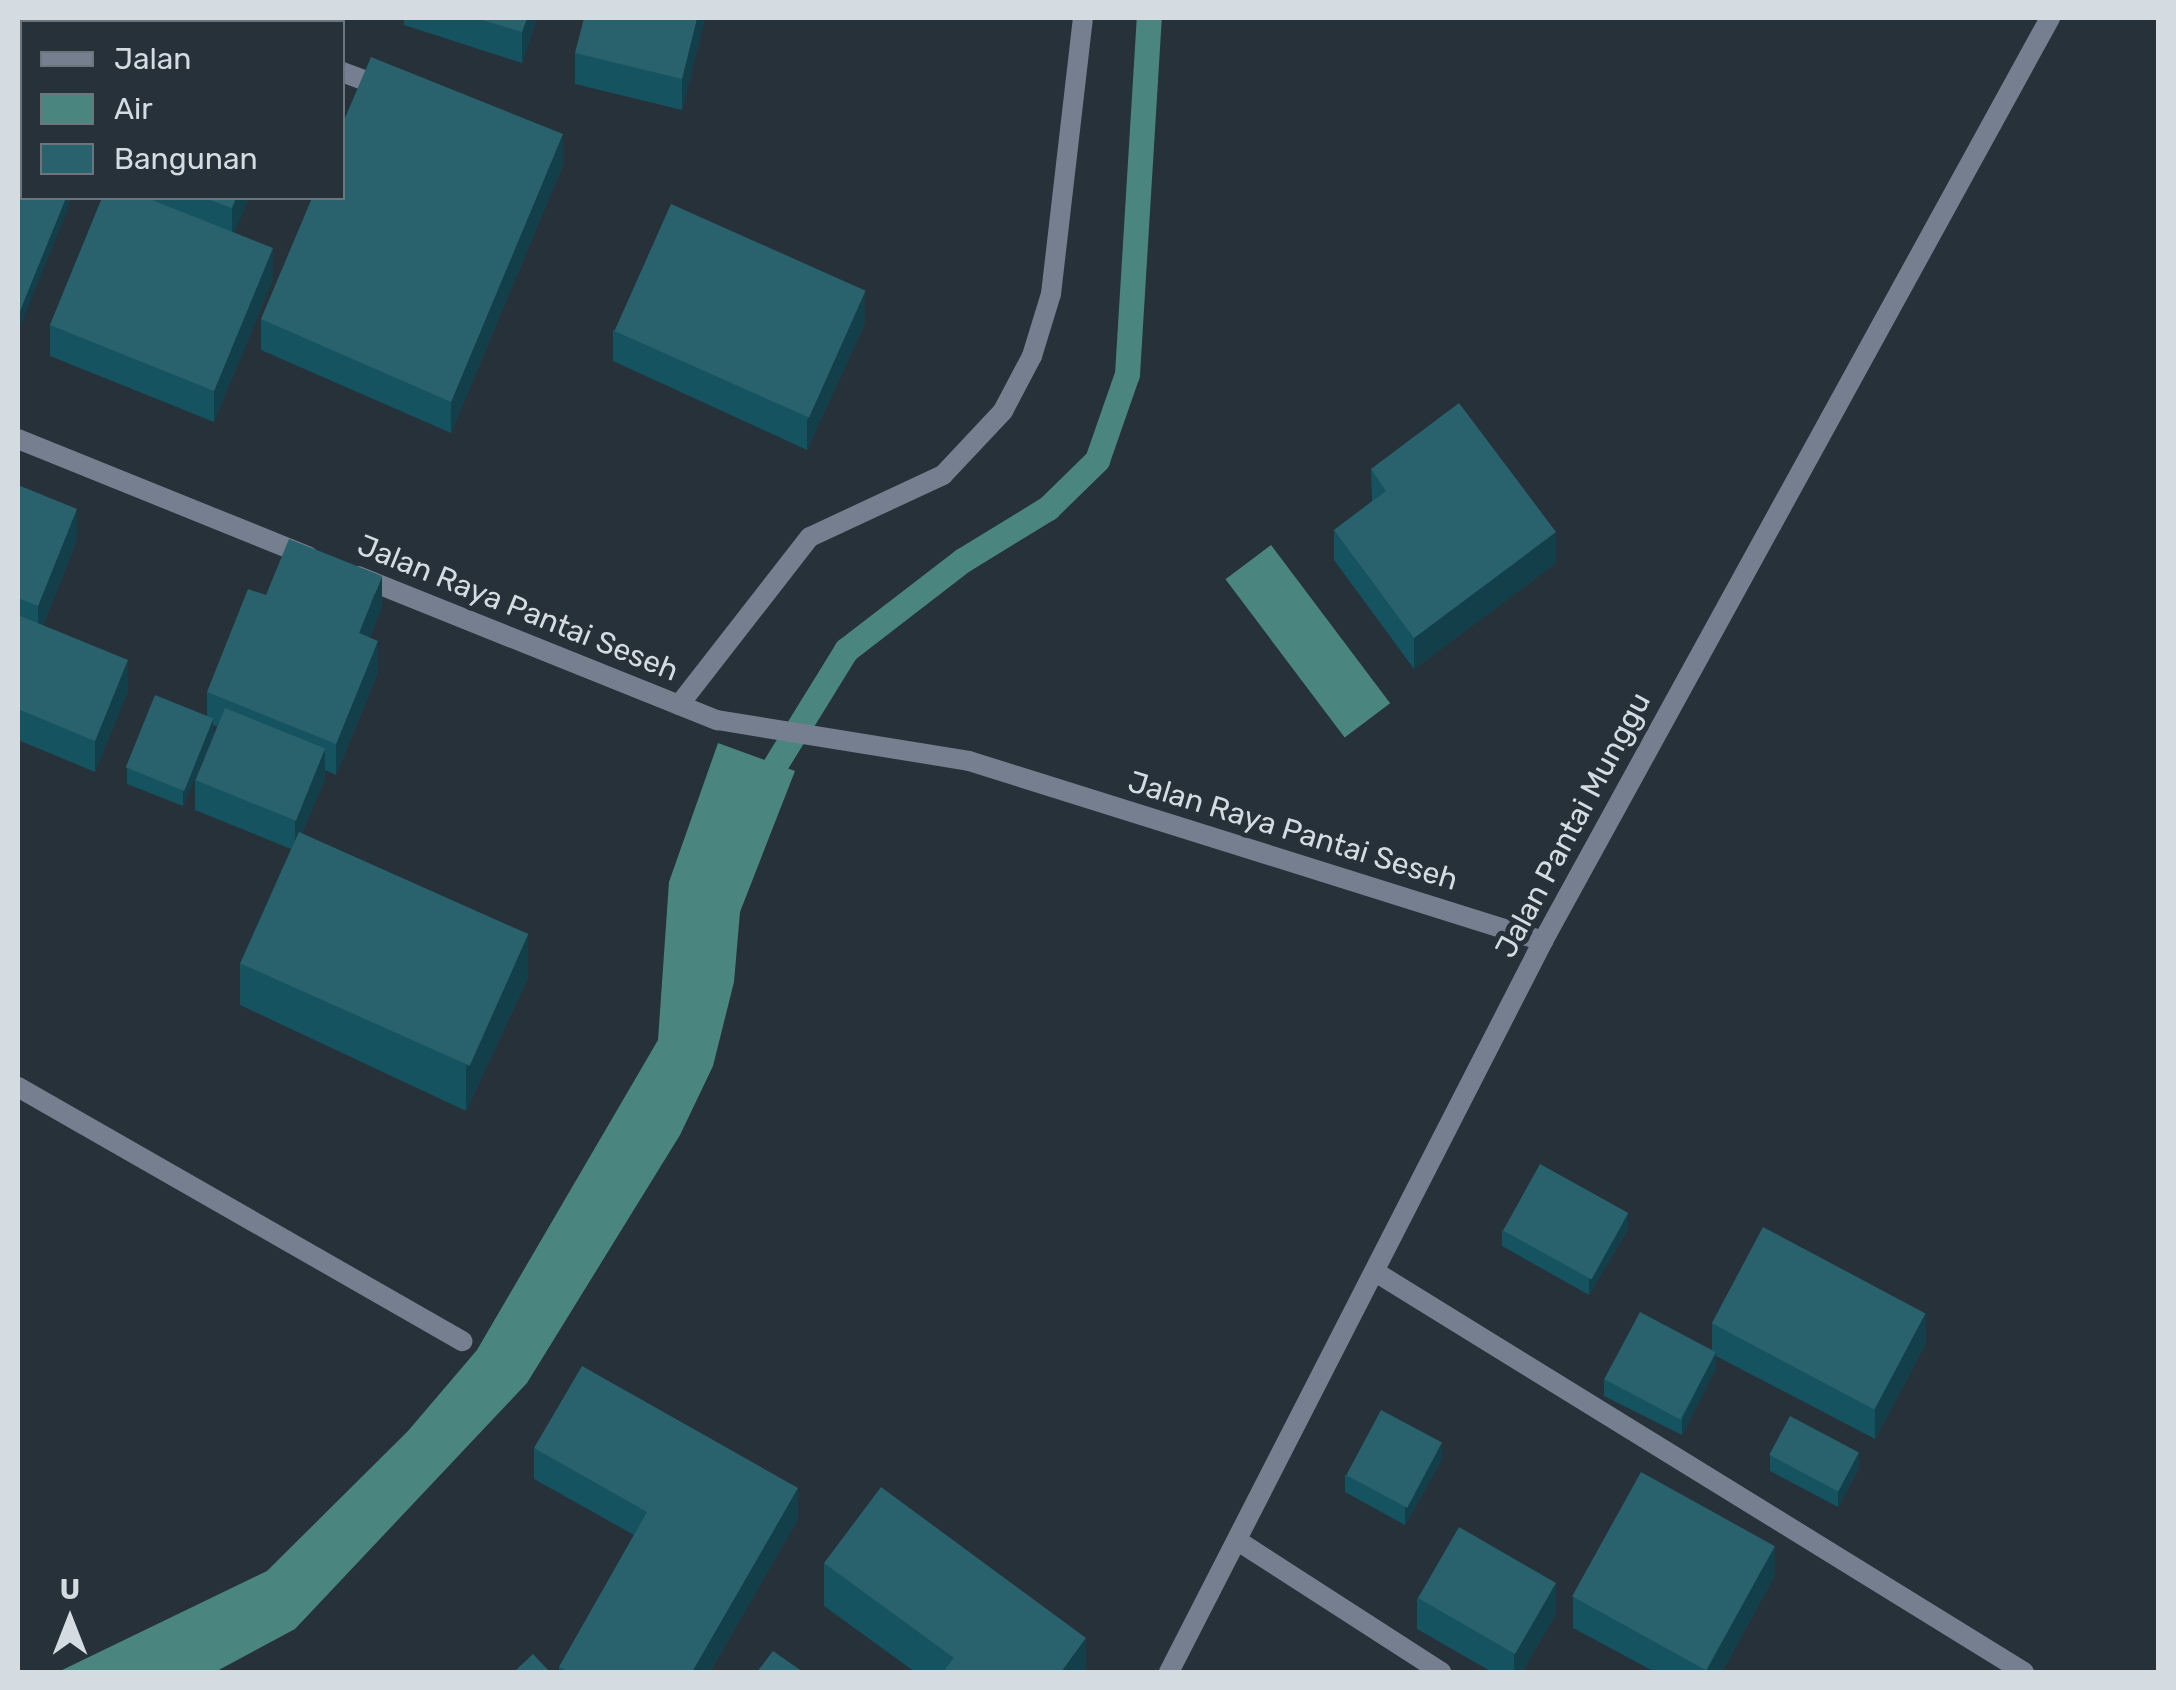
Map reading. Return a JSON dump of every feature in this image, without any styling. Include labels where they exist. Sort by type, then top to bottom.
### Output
[{"type":"street","points":[[679,704],[810,537],[943,475],[1003,411],[1032,356],[1051,294],[1083,18]]},
{"type":"street","name":"Jalan Pantai Munggu","points":[[1169,1672],[1377,1273],[1543,941],[2050,18]]},
{"type":"street","points":[[345,73],[412,97]]},
{"type":"street","name":"Jalan Raya Pantai Seseh","points":[[18,439],[717,720],[969,761],[1543,941]]},
{"type":"street","points":[[18,1087],[462,1340]]},
{"type":"street","points":[[1377,1273],[2024,1672]]},
{"type":"street","points":[[1238,1541],[1441,1672]]},
{"type":"water","points":[[1271,545],[1390,703],[1345,737],[1225,579]]},
{"type":"water","points":[[718,743],[795,771],[740,912],[734,982],[713,1066],[680,1135],[527,1383],[295,1629],[215,1672],[58,1672],[267,1571],[408,1431],[477,1350],[658,1040],[669,882]]},
{"type":"building","points":[[476,18],[527,18],[522,32]]},
{"type":"building","points":[[584,18],[697,18],[682,79],[575,53]]},
{"type":"building","points":[[18,44],[20,84],[18,90]]},
{"type":"building","points":[[371,57],[563,134],[451,402],[261,319],[311,200],[345,200],[345,118]]},
{"type":"building","points":[[18,169],[20,200],[65,200],[18,316]]},
{"type":"building","points":[[101,200],[152,200],[273,248],[214,391],[50,325]]},
{"type":"building","points":[[210,200],[235,200],[232,208]]},
{"type":"building","points":[[671,204],[866,291],[809,418],[614,331]]},
{"type":"building","points":[[1459,403],[1556,532],[1414,638],[1334,530],[1386,491],[1371,469]]},
{"type":"building","points":[[18,485],[77,509],[38,606],[18,598]]},
{"type":"building","points":[[289,539],[382,576],[359,633],[378,641],[336,744],[207,692],[248,589],[266,595]]},
{"type":"building","points":[[18,615],[128,660],[95,741],[18,709]]},
{"type":"building","points":[[155,695],[213,719],[184,791],[126,767]]},
{"type":"building","points":[[225,708],[325,748],[296,821],[196,780]]},
{"type":"building","points":[[299,832],[528,934],[470,1066],[240,964]]},
{"type":"building","points":[[1540,1164],[1628,1213],[1591,1279],[1503,1230]]},
{"type":"building","points":[[1763,1227],[1925,1313],[1874,1410],[1712,1323]]},
{"type":"building","points":[[1640,1312],[1716,1352],[1680,1419],[1604,1379]]},
{"type":"building","points":[[582,1366],[798,1488],[692,1672],[569,1672],[559,1667],[647,1512],[534,1448]]},
{"type":"building","points":[[1381,1410],[1442,1442],[1407,1508],[1346,1475]]},
{"type":"building","points":[[1790,1416],[1859,1453],[1838,1491],[1769,1455]]},
{"type":"building","points":[[1641,1472],[1775,1546],[1706,1670],[1572,1596]]},
{"type":"building","points":[[881,1487],[1086,1638],[1061,1672],[943,1672],[954,1658],[824,1563]]},
{"type":"building","points":[[1459,1527],[1556,1583],[1515,1654],[1418,1598]]},
{"type":"building","points":[[773,1651],[803,1672],[757,1672]]},
{"type":"building","points":[[533,1654],[550,1672],[514,1672]]},
{"type":"waterway","points":[[759,791],[846,650],[963,560],[1048,508],[1097,460],[1127,374],[1149,18]]}]
